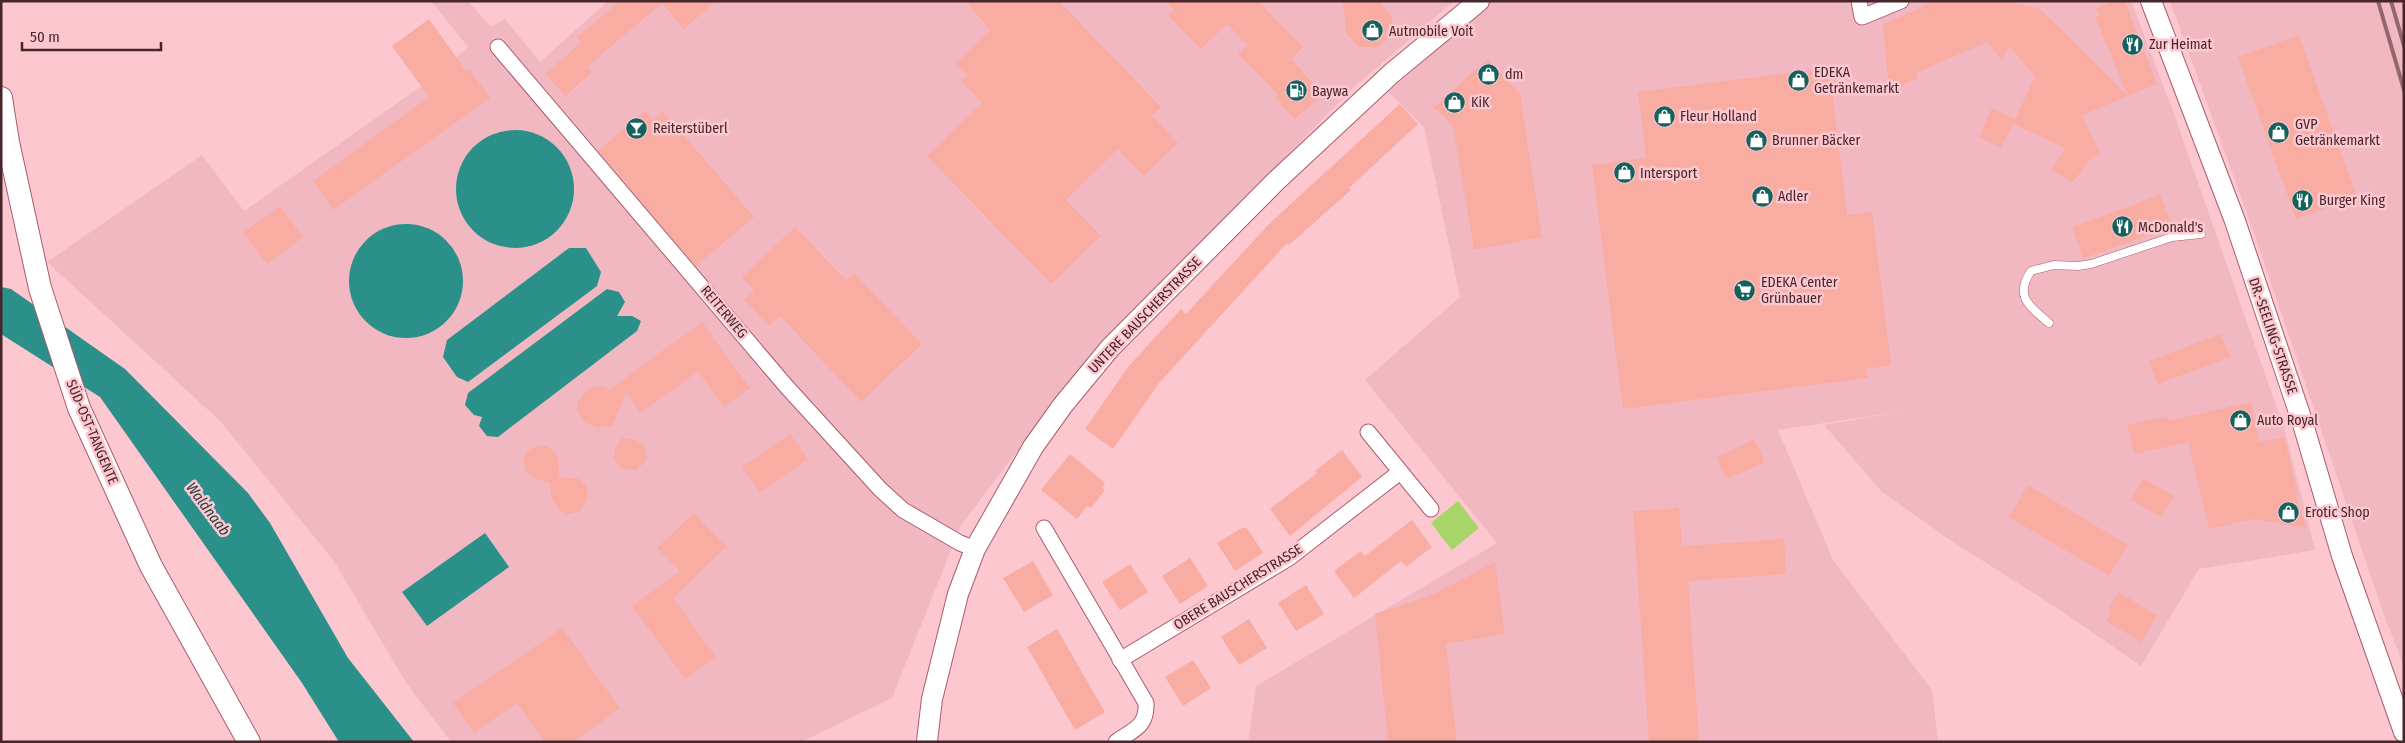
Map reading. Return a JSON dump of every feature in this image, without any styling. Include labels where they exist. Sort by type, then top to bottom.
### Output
[{"type":"main road","name":"SÜD-OST-TANGENTE","points":[[1,98],[8,142],[40,288],[79,408],[151,566],[249,742]]},
{"type":"street","name":"UNTERE BAUSCHERSTRASSE","points":[[926,741],[932,699],[958,594],[976,549],[1034,447],[1063,405],[1110,348],[1276,181],[1392,73],[1480,1]]},
{"type":"street","points":[[1859,1],[1862,17],[1901,1]]},
{"type":"street","name":"DR.-SEELING-STRASSE","points":[[2151,1],[2235,221],[2303,424],[2342,556],[2404,732]]},
{"type":"street","name":"REITERWEG","points":[[498,46],[786,386],[880,489],[903,510],[960,543],[976,549]]},
{"type":"street","points":[[1368,432],[1431,509]]},
{"type":"street","name":"OBERE BAUSCHERSTRASSE","points":[[1120,660],[1289,558],[1400,472]]},
{"type":"street","points":[[1044,528],[1146,703],[1147,715],[1142,724],[1116,742]]},
{"type":"lane","points":[[2049,323],[2027,302],[2023,294],[2024,281],[2031,271],[2054,265],[2078,266],[2091,264],[2172,237],[2201,234]]},
{"type":"shaded area","points":[[431,1],[468,1],[491,27],[505,19],[540,62],[608,1],[1454,1],[1354,87],[1094,351],[961,525],[892,698],[801,742],[451,742],[407,684],[333,560],[220,421],[47,262],[202,155],[244,211],[430,80],[468,47]]},
{"type":"shaded area","points":[[1490,1],[2131,1],[2173,111],[2285,431],[2315,550],[2199,569],[2141,666],[2060,610],[1950,540],[1882,492],[1824,425],[1905,411],[1778,430],[1833,560],[1932,690],[1938,742],[1248,742],[1256,686],[1497,543],[1365,380],[1460,297],[1424,127],[1389,92]]},
{"type":"shaded area","points":[[2170,1],[2404,1],[2404,667],[2385,618],[2254,233]]},
{"type":"green space","points":[[1458,501],[1479,528],[1452,550],[1431,523]]},
{"type":"water","points":[[515,130],[527,131],[538,135],[557,147],[569,166],[573,177],[573,201],[569,212],[557,231],[538,243],[527,247],[515,248],[503,247],[492,243],[473,231],[461,212],[457,201],[456,189],[457,177],[461,166],[473,147],[492,135],[503,131]]},
{"type":"water","points":[[406,224],[428,228],[446,241],[459,259],[463,281],[459,303],[446,321],[428,334],[406,338],[384,334],[366,321],[353,303],[349,281],[353,259],[366,241],[384,228]]},
{"type":"water","points":[[569,248],[586,248],[601,272],[597,286],[468,382],[457,377],[443,357],[447,340]]},
{"type":"water","name":"Waldnaab","points":[[1,287],[11,289],[125,369],[248,493],[270,523],[348,658],[414,742],[339,742],[302,683],[100,397],[1,334]]},
{"type":"water","points":[[607,289],[619,292],[625,302],[617,316],[632,316],[641,321],[637,331],[498,437],[487,436],[479,426],[482,417],[474,415],[465,405],[468,393]]},
{"type":"water","points":[[485,533],[509,567],[427,626],[402,592]]},
{"type":"building","points":[[620,1],[716,1],[684,29],[662,3],[587,67],[592,72],[565,96],[546,74],[581,42],[577,37]]},
{"type":"building","points":[[965,1],[1059,1],[1161,107],[1152,116],[1178,143],[1144,176],[1118,149],[1066,200],[1101,236],[1051,284],[927,156],[982,103],[961,81],[967,75],[955,64],[990,30]]},
{"type":"building","points":[[1165,1],[1258,1],[1303,47],[1291,59],[1323,94],[1295,119],[1275,98],[1278,95],[1238,54],[1247,45],[1227,24],[1201,49],[1168,15],[1174,10]]},
{"type":"building","points":[[1343,1],[1380,1],[1392,17],[1392,36],[1378,47],[1359,47],[1346,33]]},
{"type":"building","points":[[1934,1],[2007,1],[2040,9],[2128,96],[2082,115],[2100,153],[2090,160],[2073,182],[2051,170],[2065,148],[2013,124],[2001,148],[1979,137],[1992,108],[2015,119],[2035,77],[2010,47],[2001,59],[1987,42],[1916,73],[1918,78],[1889,91],[1883,25]]},
{"type":"building","points":[[2113,1],[2125,1],[2157,84],[2128,96],[2095,17],[2099,15],[2096,8]]},
{"type":"building","points":[[429,19],[466,71],[469,68],[490,98],[333,210],[313,181],[429,97],[392,46]]},
{"type":"building","points":[[2299,35],[2357,197],[2296,219],[2238,57]]},
{"type":"building","points":[[1488,59],[1520,94],[1542,237],[1474,250],[1453,126],[1434,107]]},
{"type":"building","name":"EDEKA Center Grünbauer","points":[[1829,68],[1847,215],[1872,212],[1891,365],[1866,369],[1868,378],[1623,409],[1592,165],[1646,158],[1638,92]]},
{"type":"building","points":[[1400,104],[1418,124],[1349,188],[1351,190],[1289,245],[1287,243],[1159,383],[1113,449],[1085,429],[1128,367],[1181,309],[1186,314],[1269,224]]},
{"type":"building","points":[[645,111],[653,120],[663,111],[754,217],[696,266],[598,151]]},
{"type":"building","name":"McDonald's","points":[[2160,195],[2172,226],[2083,259],[2072,227]]},
{"type":"building","points":[[280,206],[303,237],[267,264],[243,233]]},
{"type":"building","points":[[795,227],[846,280],[854,273],[922,344],[861,402],[780,316],[769,326],[744,300],[754,290],[742,277]]},
{"type":"building","points":[[702,322],[750,388],[724,407],[698,371],[641,413],[626,392],[613,426],[597,428],[584,422],[577,409],[578,401],[587,389],[600,386],[610,389]]},
{"type":"building","points":[[2221,334],[2230,357],[2158,384],[2149,361]]},
{"type":"building","points":[[2251,402],[2259,442],[2284,437],[2298,494],[2296,496],[2306,528],[2253,519],[2209,529],[2188,442],[2134,454],[2127,425],[2167,416],[2168,421]]},
{"type":"building","points":[[790,434],[808,459],[760,492],[742,467]]},
{"type":"building","points":[[622,438],[634,439],[644,445],[647,456],[645,462],[636,470],[622,469],[614,460],[615,448]]},
{"type":"building","points":[[1754,439],[1765,462],[1726,479],[1716,457]]},
{"type":"building","points":[[536,446],[548,447],[558,458],[559,477],[580,479],[587,487],[588,499],[580,511],[568,514],[560,511],[552,500],[550,483],[533,478],[525,470],[524,459],[526,453]]},
{"type":"building","points":[[1342,450],[1362,477],[1290,536],[1270,509],[1317,473],[1315,471]]},
{"type":"building","points":[[1070,454],[1105,483],[1102,488],[1105,490],[1091,508],[1087,506],[1077,519],[1041,490]]},
{"type":"building","points":[[2143,478],[2174,496],[2161,517],[2131,500]]},
{"type":"building","points":[[2028,485],[2128,545],[2109,576],[2009,517]]},
{"type":"building","points":[[1679,508],[1682,546],[1784,539],[1786,574],[1688,581],[1699,742],[1649,742],[1633,511]]},
{"type":"building","points":[[694,513],[726,547],[673,598],[716,657],[685,679],[632,606],[680,571],[657,548]]},
{"type":"building","points":[[1412,520],[1432,547],[1406,567],[1401,561],[1354,598],[1334,571],[1361,551],[1365,556]]},
{"type":"building","points":[[1242,528],[1247,528],[1263,553],[1235,571],[1217,543]]},
{"type":"building","points":[[1190,558],[1208,586],[1180,604],[1162,576]]},
{"type":"building","points":[[1033,561],[1053,595],[1024,612],[1003,578]]},
{"type":"building","points":[[1495,562],[1505,634],[1446,644],[1457,742],[1388,742],[1375,614],[1430,596]]},
{"type":"building","points":[[1130,564],[1148,592],[1120,610],[1102,582]]},
{"type":"building","points":[[1306,585],[1324,614],[1296,631],[1278,603]]},
{"type":"building","points":[[2119,592],[2157,616],[2141,642],[2106,621],[2111,612],[2108,610]]},
{"type":"building","points":[[1249,619],[1267,648],[1239,665],[1221,637]]},
{"type":"building","points":[[562,628],[620,708],[573,742],[544,742],[517,703],[474,733],[453,703]]},
{"type":"building","points":[[1057,629],[1105,712],[1075,730],[1027,647]]},
{"type":"building","points":[[1193,660],[1211,688],[1183,706],[1165,677]]},
{"type":"railway","points":[[2378,1],[2404,90]]},
{"type":"railway","points":[[2391,1],[2404,46]]},
{"type":"place","name":"Autmobile Voit","points":[[1373,31]]},
{"type":"place","name":"Zur Heimat","points":[[2133,44]]},
{"type":"place","name":"dm","points":[[1489,74]]},
{"type":"place","name":"EDEKA Getränkemarkt","points":[[1798,80]]},
{"type":"place","name":"Baywa","points":[[1296,91]]},
{"type":"place","name":"KiK","points":[[1455,102]]},
{"type":"place","name":"Fleur Holland","points":[[1664,116]]},
{"type":"place","name":"Reiterstüberl","points":[[637,128]]},
{"type":"place","name":"GVP Getränkemarkt","points":[[2279,132]]},
{"type":"place","name":"Brunner Bäcker","points":[[1756,140]]},
{"type":"place","name":"Intersport","points":[[1624,173]]},
{"type":"place","name":"Adler","points":[[1762,196]]},
{"type":"place","name":"Burger King","points":[[2303,200]]},
{"type":"place","name":"McDonald's","points":[[2122,227]]},
{"type":"place","name":"EDEKA Center Grünbauer","points":[[1745,290]]},
{"type":"place","name":"Auto Royal","points":[[2241,420]]},
{"type":"place","name":"Erotic Shop","points":[[2289,512]]}]
